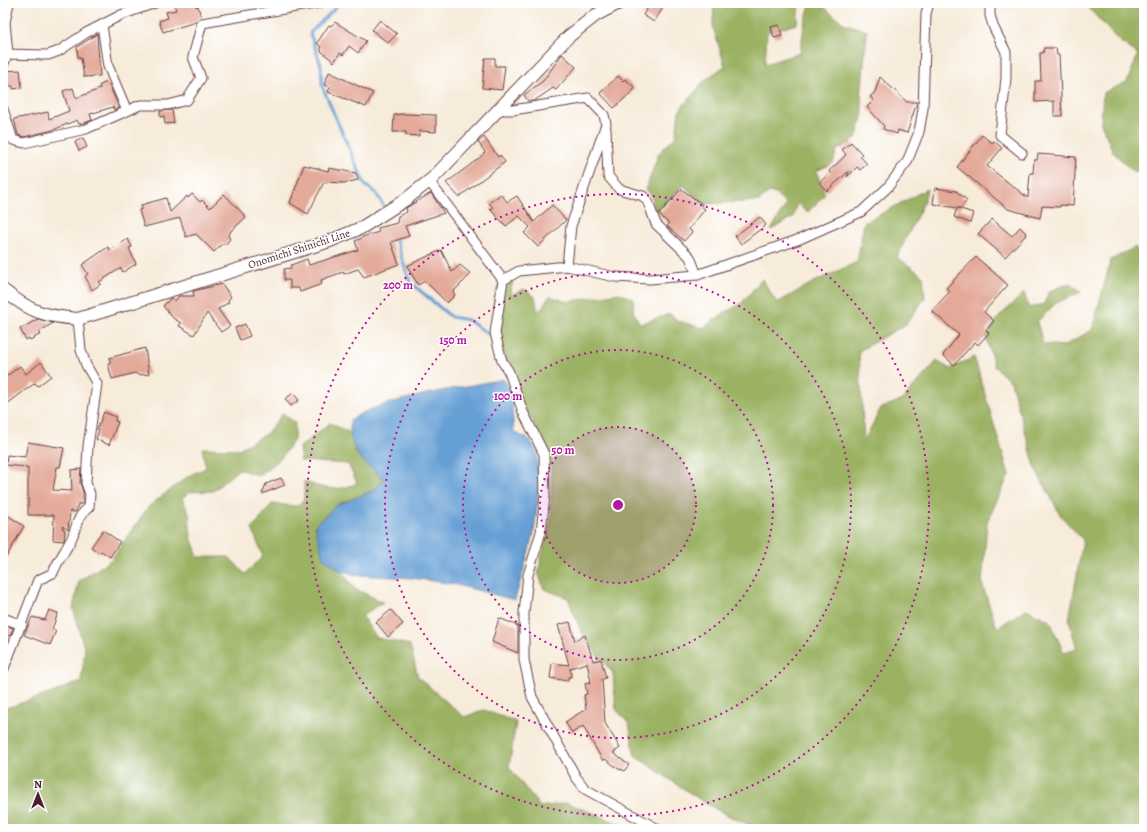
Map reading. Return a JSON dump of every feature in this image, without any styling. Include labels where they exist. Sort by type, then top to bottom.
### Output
[{"type":"main road","name":"Onomichi Shinichi Line","points":[[3,290],[35,312],[54,317],[78,319],[330,241],[362,228],[406,200],[429,181],[568,37],[596,15],[618,3]]},
{"type":"street","points":[[3,65],[5,54],[4,22],[9,3]]},
{"type":"street","points":[[5,54],[48,55],[59,51],[86,33],[122,15],[155,3]]},
{"type":"street","points":[[3,109],[13,140],[24,143],[86,129],[140,105],[168,105],[188,100],[201,78],[193,57],[202,23],[320,3]]},
{"type":"street","points":[[503,280],[519,271],[567,266],[615,277],[650,279],[697,275],[800,239],[861,212],[887,188],[907,162],[919,132],[923,109],[926,14],[928,3]]},
{"type":"street","points":[[990,3],[990,15],[993,26],[1006,52],[1006,78],[1000,135],[1022,153]]},
{"type":"street","points":[[102,25],[108,66],[127,111]]},
{"type":"street","points":[[501,107],[505,110],[513,110],[588,98],[604,115],[606,124],[608,176],[619,190],[643,196],[648,202],[656,224],[690,257],[697,275]]},
{"type":"street","points":[[567,266],[571,226],[606,124]]},
{"type":"street","points":[[429,181],[503,280],[495,333],[502,361],[509,372],[523,412],[544,454],[545,496],[541,532],[528,576],[524,613],[524,660],[527,682],[576,778],[585,789],[658,829]]},
{"type":"street","points":[[3,671],[8,655],[22,625],[38,580],[53,573],[59,558],[69,544],[80,515],[89,507],[90,494],[86,483],[88,446],[97,384],[86,365],[81,350],[78,319]]},
{"type":"street","points":[[3,618],[22,625]]},
{"type":"green space","points":[[714,3],[799,3],[797,24],[767,32],[765,64],[800,53],[805,20],[811,3],[819,3],[843,23],[867,31],[861,98],[863,114],[856,139],[837,150],[833,163],[816,171],[825,194],[807,213],[797,203],[793,217],[771,230],[786,205],[776,194],[769,192],[760,201],[703,204],[683,185],[656,213],[651,195],[646,189],[659,153],[676,136],[679,111],[705,80],[725,66],[713,27]]},
{"type":"green space","points":[[1084,3],[1144,3],[1144,174],[1131,170],[1113,152],[1101,123],[1103,93],[1127,82],[1138,54],[1119,41]]},
{"type":"green space","points":[[927,189],[924,202],[897,257],[923,276],[925,298],[906,324],[859,351],[864,441],[881,408],[902,400],[937,361],[950,369],[974,357],[1009,475],[987,522],[982,584],[997,628],[1026,609],[1050,621],[1064,653],[1077,649],[1069,620],[1083,540],[1061,516],[1036,470],[1011,382],[994,366],[986,337],[998,318],[1024,293],[1029,308],[1044,304],[1049,291],[1071,283],[1081,292],[1056,303],[1037,322],[1043,344],[1064,346],[1092,330],[1111,260],[1135,247],[1144,259],[1144,829],[763,829],[746,824],[713,807],[635,756],[629,724],[616,709],[613,673],[597,655],[581,631],[568,598],[544,589],[538,572],[551,519],[551,468],[539,433],[519,397],[503,354],[500,331],[501,312],[494,300],[498,286],[513,282],[509,296],[524,289],[535,297],[538,313],[550,296],[567,302],[619,293],[634,299],[633,311],[640,324],[670,314],[678,321],[703,328],[724,313],[741,304],[762,279],[777,303],[810,284],[857,262],[864,223]]},
{"type":"green space","points":[[283,413],[295,423],[294,440],[280,459],[259,476],[239,469],[213,491],[189,492],[182,498],[189,513],[191,537],[198,557],[229,557],[245,574],[263,556],[252,529],[272,504],[297,506],[304,499],[304,481],[324,488],[344,488],[357,483],[348,464],[301,461],[299,448],[330,423],[350,433],[356,454],[384,479],[375,490],[337,505],[323,558],[342,571],[355,589],[383,602],[362,616],[377,638],[410,645],[418,677],[464,717],[484,710],[516,722],[509,767],[540,807],[567,803],[633,829],[3,829],[3,709],[52,693],[81,681],[85,651],[73,608],[79,581],[111,560],[149,506],[190,475],[206,468],[202,448],[239,449],[266,434]]},
{"type":"water","points":[[503,379],[517,395],[512,408],[514,432],[530,440],[537,453],[538,498],[534,533],[515,600],[453,584],[412,578],[356,575],[342,571],[323,558],[315,525],[337,505],[375,490],[384,479],[358,455],[352,441],[350,421],[377,407],[398,401]]},
{"type":"building","points":[[174,3],[195,3],[196,7],[198,6],[201,17],[196,22],[163,32],[159,21],[168,18],[166,12],[176,10]]},
{"type":"building","points":[[651,3],[666,3],[654,22],[643,15]]},
{"type":"building","points":[[380,20],[397,34],[388,43],[372,30]]},
{"type":"building","points":[[335,22],[366,41],[358,53],[349,46],[343,55],[340,53],[334,62],[321,51],[321,47],[317,43],[329,25],[331,26]]},
{"type":"building","points":[[779,25],[782,36],[774,38],[771,27]]},
{"type":"building","points":[[97,34],[100,76],[84,77],[81,58],[78,58],[77,47]]},
{"type":"building","points":[[1044,48],[1056,48],[1057,55],[1059,55],[1062,116],[1054,116],[1054,101],[1035,102],[1035,81],[1041,81],[1040,53],[1043,53]]},
{"type":"building","points":[[562,54],[576,67],[556,90],[553,88],[534,101],[528,101],[524,95],[543,81]]},
{"type":"building","points":[[485,58],[495,58],[495,66],[505,66],[502,90],[482,88]]},
{"type":"building","points":[[20,70],[22,88],[13,89],[13,86],[4,86],[3,71]]},
{"type":"building","points":[[329,72],[373,93],[366,107],[328,92],[330,87],[324,85]]},
{"type":"building","points":[[618,76],[623,81],[625,79],[634,87],[634,90],[614,108],[600,93]]},
{"type":"building","points":[[880,77],[907,102],[917,102],[907,133],[898,130],[897,134],[883,129],[884,126],[867,107],[874,100],[870,97],[875,92]]},
{"type":"building","points":[[106,82],[109,85],[119,108],[114,110],[113,107],[90,114],[92,120],[84,123],[79,124],[77,120],[53,130],[24,137],[18,135],[14,119],[48,112],[49,119],[69,111],[63,91],[73,88],[76,98],[100,89],[99,86]]},
{"type":"building","points":[[172,110],[174,123],[165,124],[164,116],[160,117],[160,111]]},
{"type":"building","points":[[394,115],[436,115],[436,132],[419,131],[419,136],[406,135],[406,132],[393,132]]},
{"type":"building","points":[[982,135],[992,143],[994,141],[1002,148],[987,166],[1028,198],[1030,173],[1033,173],[1034,160],[1037,160],[1038,154],[1076,157],[1073,206],[1042,206],[1040,218],[1008,209],[957,167]]},
{"type":"building","points":[[484,137],[498,157],[500,155],[505,162],[459,197],[446,183],[482,156],[485,152],[478,142]]},
{"type":"building","points":[[83,138],[87,147],[79,151],[75,142]]},
{"type":"building","points":[[851,142],[862,154],[860,156],[867,164],[860,170],[857,167],[847,177],[849,171],[827,191],[819,183],[844,157],[846,154],[842,150]]},
{"type":"building","points":[[304,165],[328,171],[329,168],[356,173],[358,180],[344,183],[324,182],[308,214],[290,203]]},
{"type":"building","points":[[935,188],[956,191],[967,200],[961,208],[958,208],[973,213],[970,223],[954,217],[957,208],[933,204]]},
{"type":"building","points":[[681,189],[702,204],[701,206],[705,209],[689,229],[692,232],[684,241],[667,226],[669,224],[659,214]]},
{"type":"building","points":[[431,193],[444,213],[405,226],[409,236],[391,242],[399,264],[364,277],[358,269],[344,274],[343,272],[321,280],[322,284],[300,292],[299,288],[290,288],[290,280],[284,280],[284,269],[291,268],[291,265],[307,259],[309,265],[358,250],[355,241],[362,237],[379,232],[378,228],[397,223],[398,216],[407,212],[406,208]]},
{"type":"building","points":[[192,194],[200,202],[202,200],[210,208],[224,194],[246,217],[231,231],[228,236],[230,239],[225,245],[223,243],[214,252],[196,234],[186,237],[180,218],[144,227],[139,210],[142,209],[141,205],[166,198],[170,212],[187,196],[188,198]]},
{"type":"building","points":[[501,194],[507,202],[517,196],[534,222],[552,205],[566,220],[538,247],[524,233],[530,227],[519,216],[506,226],[490,209],[493,208],[489,203]]},
{"type":"building","points":[[760,217],[766,225],[741,244],[735,236]]},
{"type":"building","points":[[992,219],[1012,236],[1020,227],[1027,234],[1005,257],[978,234]]},
{"type":"building","points":[[128,239],[132,247],[129,248],[136,264],[123,272],[121,268],[99,282],[101,284],[92,290],[85,276],[88,274],[82,265],[108,247],[110,250]]},
{"type":"building","points":[[441,250],[452,272],[460,265],[471,274],[453,292],[455,295],[447,303],[425,281],[418,285],[407,266]]},
{"type":"building","points":[[976,257],[1008,285],[984,312],[994,321],[986,330],[989,333],[978,345],[975,342],[954,365],[943,355],[959,335],[932,311],[950,291],[946,288]]},
{"type":"building","points":[[222,284],[231,297],[228,300],[229,302],[218,309],[230,326],[221,332],[207,313],[194,335],[179,326],[181,323],[173,318],[163,306],[171,298],[175,301],[179,296],[194,296],[193,291]]},
{"type":"building","points":[[38,319],[53,323],[39,332],[41,334],[30,340],[29,338],[26,340],[20,329]]},
{"type":"building","points":[[245,324],[250,336],[240,340],[235,328]]},
{"type":"building","points":[[145,348],[149,374],[139,375],[135,373],[112,379],[108,364],[111,363],[109,358]]},
{"type":"building","points":[[41,362],[51,376],[38,386],[35,383],[3,407],[3,379],[20,366],[26,374]]},
{"type":"building","points":[[293,393],[299,400],[291,406],[285,399]]},
{"type":"building","points":[[104,412],[116,417],[115,421],[118,422],[109,445],[96,439],[99,430],[97,429]]},
{"type":"building","points":[[28,442],[64,448],[60,467],[57,467],[53,490],[72,491],[71,470],[81,469],[80,483],[83,492],[83,504],[78,504],[76,512],[70,511],[68,530],[63,526],[62,527],[65,531],[64,541],[53,540],[54,515],[28,515],[28,468],[26,469],[26,467],[6,465],[7,455],[25,457]]},
{"type":"building","points":[[281,478],[285,485],[262,494],[266,484]]},
{"type":"building","points":[[7,515],[24,526],[3,563],[3,521]]},
{"type":"building","points":[[103,530],[120,542],[110,557],[101,551],[99,553],[91,547]]},
{"type":"building","points":[[49,610],[58,613],[52,629],[56,631],[50,645],[24,635],[32,617],[45,620]]},
{"type":"building","points":[[391,610],[403,624],[388,637],[376,622]]},
{"type":"building","points":[[499,618],[518,626],[518,653],[492,642]]},
{"type":"building","points":[[570,622],[575,641],[585,635],[593,661],[601,659],[606,678],[602,679],[605,723],[620,748],[613,753],[629,765],[624,771],[621,769],[620,770],[605,759],[603,761],[583,726],[572,733],[565,722],[586,709],[584,695],[587,694],[585,683],[591,682],[587,663],[570,668],[571,677],[568,677],[568,681],[550,678],[552,663],[569,665],[558,625]]},
{"type":"building","points":[[3,624],[13,628],[10,636],[3,634]]},
{"type":"waterway","points":[[340,3],[310,33],[321,65],[322,86],[365,185],[376,193],[385,208]]},
{"type":"waterway","points":[[395,238],[410,282],[451,317],[468,320],[493,337]]}]
